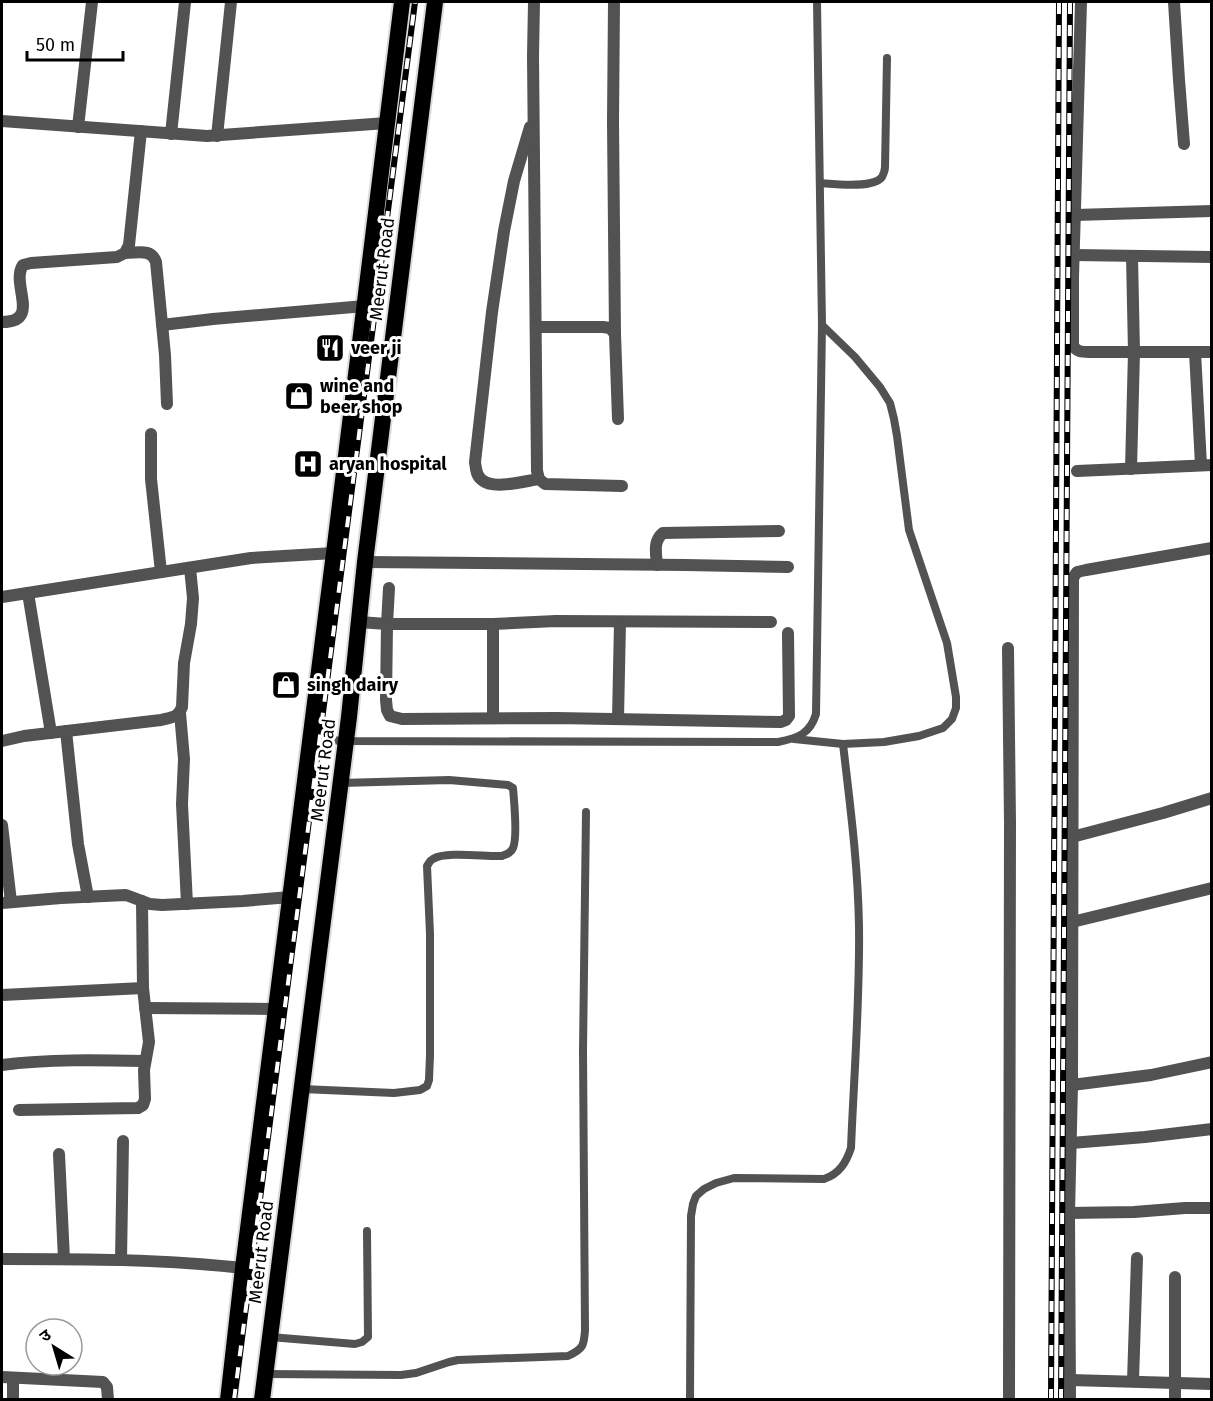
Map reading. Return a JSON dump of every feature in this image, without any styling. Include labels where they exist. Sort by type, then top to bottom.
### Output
[{"type":"highway","name":"Meerut Road","points":[[228,1400],[387,123],[397,2]]},
{"type":"highway","name":"Meerut Road","points":[[262,1400],[341,783],[365,562],[435,2]]},
{"type":"street","points":[[78,127],[92,2]]},
{"type":"street","points":[[171,134],[184,2]]},
{"type":"street","points":[[217,136],[231,2]]},
{"type":"street","points":[[534,2],[537,471],[539,478],[545,484],[622,486]]},
{"type":"street","points":[[614,2],[613,134],[618,419]]},
{"type":"street","points":[[1081,2],[1073,345],[1079,352],[1212,352]]},
{"type":"street","points":[[1174,2],[1184,144]]},
{"type":"street","points":[[534,115],[514,181],[504,231],[492,312],[475,462],[476,473],[482,481],[490,484],[539,478]]},
{"type":"street","points":[[2,121],[217,136],[387,123]]},
{"type":"street","points":[[125,253],[129,245],[141,131]]},
{"type":"street","points":[[1075,214],[1212,211]]},
{"type":"street","points":[[2,322],[18,320],[22,313],[19,270],[23,265],[117,257],[125,253],[150,253],[156,262],[167,404]]},
{"type":"street","points":[[1074,255],[1212,257]]},
{"type":"street","points":[[1131,469],[1134,352],[1132,256]]},
{"type":"street","points":[[162,325],[364,306]]},
{"type":"street","points":[[536,327],[603,327],[610,328],[615,334]]},
{"type":"street","points":[[1077,471],[1206,465],[1195,352]]},
{"type":"street","points":[[151,434],[151,479],[161,572]]},
{"type":"street","points":[[657,565],[656,544],[658,537],[663,533],[779,531]]},
{"type":"street","points":[[1070,1400],[1073,578],[1077,573],[1086,570],[1212,548]]},
{"type":"street","points":[[2,597],[251,558],[334,553]]},
{"type":"street","points":[[365,562],[788,567]]},
{"type":"street","points":[[187,904],[182,804],[184,759],[180,713],[193,597],[190,568]]},
{"type":"street","points":[[389,588],[386,700],[390,716],[402,719],[618,719],[775,723],[786,720],[789,716],[788,633]]},
{"type":"street","points":[[28,593],[51,733]]},
{"type":"street","points":[[359,622],[410,625],[556,621],[771,622]]},
{"type":"street","points":[[618,719],[620,622]]},
{"type":"street","points":[[493,718],[494,624]]},
{"type":"street","points":[[1008,648],[1010,1400]]},
{"type":"street","points":[[2,741],[24,736],[161,720],[180,713]]},
{"type":"street","points":[[66,731],[78,844],[88,897]]},
{"type":"street","points":[[1072,837],[1212,798]]},
{"type":"street","points":[[2,825],[6,903],[126,895],[150,904],[187,904],[290,897]]},
{"type":"street","points":[[1072,922],[1212,888]]},
{"type":"street","points":[[19,1110],[138,1108],[143,1105],[145,1099],[144,1070],[149,1042],[143,988],[141,901]]},
{"type":"street","points":[[2,995],[143,988]]},
{"type":"street","points":[[145,1008],[276,1009]]},
{"type":"street","points":[[2,1065],[106,1060],[145,1061]]},
{"type":"street","points":[[1072,1085],[1151,1075],[1212,1062]]},
{"type":"street","points":[[1071,1143],[1212,1129]]},
{"type":"street","points":[[121,1260],[123,1141]]},
{"type":"street","points":[[59,1154],[64,1259]]},
{"type":"street","points":[[1069,1213],[1212,1208]]},
{"type":"street","points":[[1133,1381],[1137,1258]]},
{"type":"street","points":[[2,1259],[121,1260],[211,1264],[243,1268]]},
{"type":"street","points":[[1175,1277],[1175,1400]]},
{"type":"street","points":[[13,1400],[7,1378],[103,1382],[107,1387],[108,1400]]},
{"type":"street","points":[[1070,1380],[1212,1384]]},
{"type":"lane","points":[[310,739],[778,742],[792,739],[807,731],[813,724],[816,714],[822,325],[817,2]]},
{"type":"lane","points":[[820,183],[864,184],[876,182],[883,176],[887,58]]},
{"type":"lane","points":[[792,739],[843,744],[884,742],[919,736],[943,728],[952,719],[956,708],[947,643],[909,530],[896,428],[890,403],[855,357],[822,325]]},
{"type":"lane","points":[[690,1400],[692,1216],[696,1196],[716,1183],[734,1178],[824,1179],[833,1176],[841,1169],[851,1148],[859,997],[859,924],[853,833],[843,744]]},
{"type":"lane","points":[[302,1089],[394,1093],[420,1090],[427,1086],[430,1055],[430,934],[427,866],[430,860],[449,855],[502,856],[510,853],[515,846],[513,788],[508,785],[449,780],[341,783]]},
{"type":"lane","points":[[265,1374],[400,1375],[458,1360],[568,1356],[578,1352],[584,1344],[583,1051],[586,812]]},
{"type":"lane","points":[[270,1337],[355,1344],[368,1337],[367,1231]]},
{"type":"railway","points":[[234,1400],[415,2]]},
{"type":"railway","points":[[1051,1400],[1059,2]]},
{"type":"railway","points":[[1061,1400],[1070,2]]},
{"type":"place","name":"veer ji","points":[[330,348]]},
{"type":"place","name":"wine and beer shop","points":[[299,396]]},
{"type":"place","name":"aryan hospital","points":[[308,464]]},
{"type":"place","name":"singh dairy","points":[[286,685]]}]
